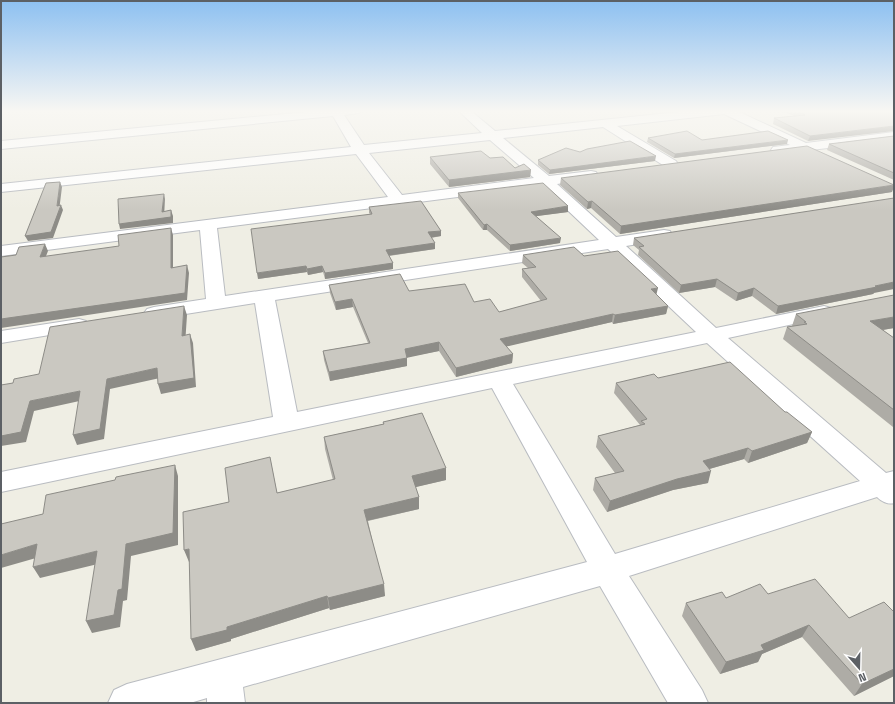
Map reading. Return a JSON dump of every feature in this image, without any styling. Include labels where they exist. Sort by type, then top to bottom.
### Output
[{"type":"street","points":[[356,144],[398,200]]},
{"type":"street","points":[[1,188],[418,144]]},
{"type":"street","points":[[501,144],[546,181],[710,334],[890,487]]},
{"type":"street","points":[[641,144],[672,164]]},
{"type":"street","points":[[799,144],[826,156]]},
{"type":"street","points":[[766,152],[831,144]]},
{"type":"street","points":[[648,167],[687,162]]},
{"type":"street","points":[[1,251],[609,172]]},
{"type":"street","points":[[208,224],[216,303]]},
{"type":"street","points":[[139,316],[681,232]]},
{"type":"street","points":[[264,296],[286,422]]},
{"type":"street","points":[[1,482],[286,422],[500,380],[710,334],[848,307]]},
{"type":"street","points":[[1,337],[93,323]]},
{"type":"street","points":[[500,380],[608,570],[689,703]]},
{"type":"street","points":[[127,703],[225,689],[608,570],[890,487]]},
{"type":"building","points":[[615,144],[635,144],[656,156],[550,170],[538,160],[566,148],[580,152],[587,149]]},
{"type":"building","points":[[658,144],[757,144],[675,154]]},
{"type":"building","points":[[829,144],[894,144],[894,173]]},
{"type":"building","points":[[807,146],[894,185],[621,226],[592,201],[588,202],[561,178]]},
{"type":"building","points":[[481,151],[490,158],[503,157],[515,168],[524,164],[531,170],[449,180],[430,157]]},
{"type":"building","points":[[60,182],[57,206],[61,205],[51,232],[25,236],[46,183]]},
{"type":"building","points":[[543,183],[568,206],[531,212],[561,238],[510,245],[487,224],[484,225],[458,193]]},
{"type":"building","points":[[164,194],[162,212],[171,210],[171,217],[119,224],[118,199]]},
{"type":"building","points":[[894,198],[894,282],[875,286],[877,287],[778,306],[754,288],[738,293],[717,279],[681,285],[639,247],[644,246],[634,238]]},
{"type":"building","points":[[421,201],[441,231],[428,232],[435,243],[386,250],[393,263],[325,273],[322,266],[307,269],[306,266],[257,273],[251,229],[372,214],[369,207]]},
{"type":"building","points":[[171,228],[171,268],[187,265],[185,293],[1,319],[1,257],[16,255],[19,247],[45,244],[40,257],[119,246],[118,235]]},
{"type":"building","points":[[574,247],[584,256],[618,251],[658,288],[651,289],[668,306],[615,315],[613,314],[500,339],[513,354],[456,368],[439,342],[405,349],[407,358],[329,372],[323,351],[370,343],[352,299],[335,302],[329,285],[400,274],[409,291],[465,284],[474,302],[490,299],[499,312],[547,299],[522,269],[536,267],[523,255]]},
{"type":"building","points":[[894,295],[894,317],[870,321],[894,338],[894,410],[787,327],[807,324],[796,314]]},
{"type":"building","points":[[184,306],[182,336],[190,334],[194,378],[158,384],[157,368],[107,379],[100,429],[73,435],[80,391],[30,401],[21,432],[1,436],[1,385],[13,383],[14,379],[39,374],[50,327]]},
{"type":"building","points":[[730,362],[785,412],[812,432],[752,451],[748,448],[703,461],[711,471],[677,479],[610,501],[595,478],[624,471],[598,436],[645,424],[641,421],[647,419],[616,383],[654,374],[658,378]]},
{"type":"building","points":[[422,413],[446,468],[412,476],[419,497],[364,510],[384,584],[328,598],[327,596],[227,627],[227,630],[191,639],[189,549],[184,550],[183,512],[229,502],[225,468],[270,457],[277,493],[335,479],[324,437],[384,424],[383,422]]},
{"type":"building","points":[[175,465],[173,533],[126,544],[122,589],[118,590],[114,615],[86,621],[97,551],[33,567],[37,544],[1,555],[1,524],[43,514],[46,495],[115,480],[116,477]]},
{"type":"building","points":[[815,579],[849,618],[884,602],[894,612],[894,669],[862,684],[809,625],[761,645],[764,650],[726,662],[686,603],[722,592],[726,598],[760,584],[768,594]]}]
